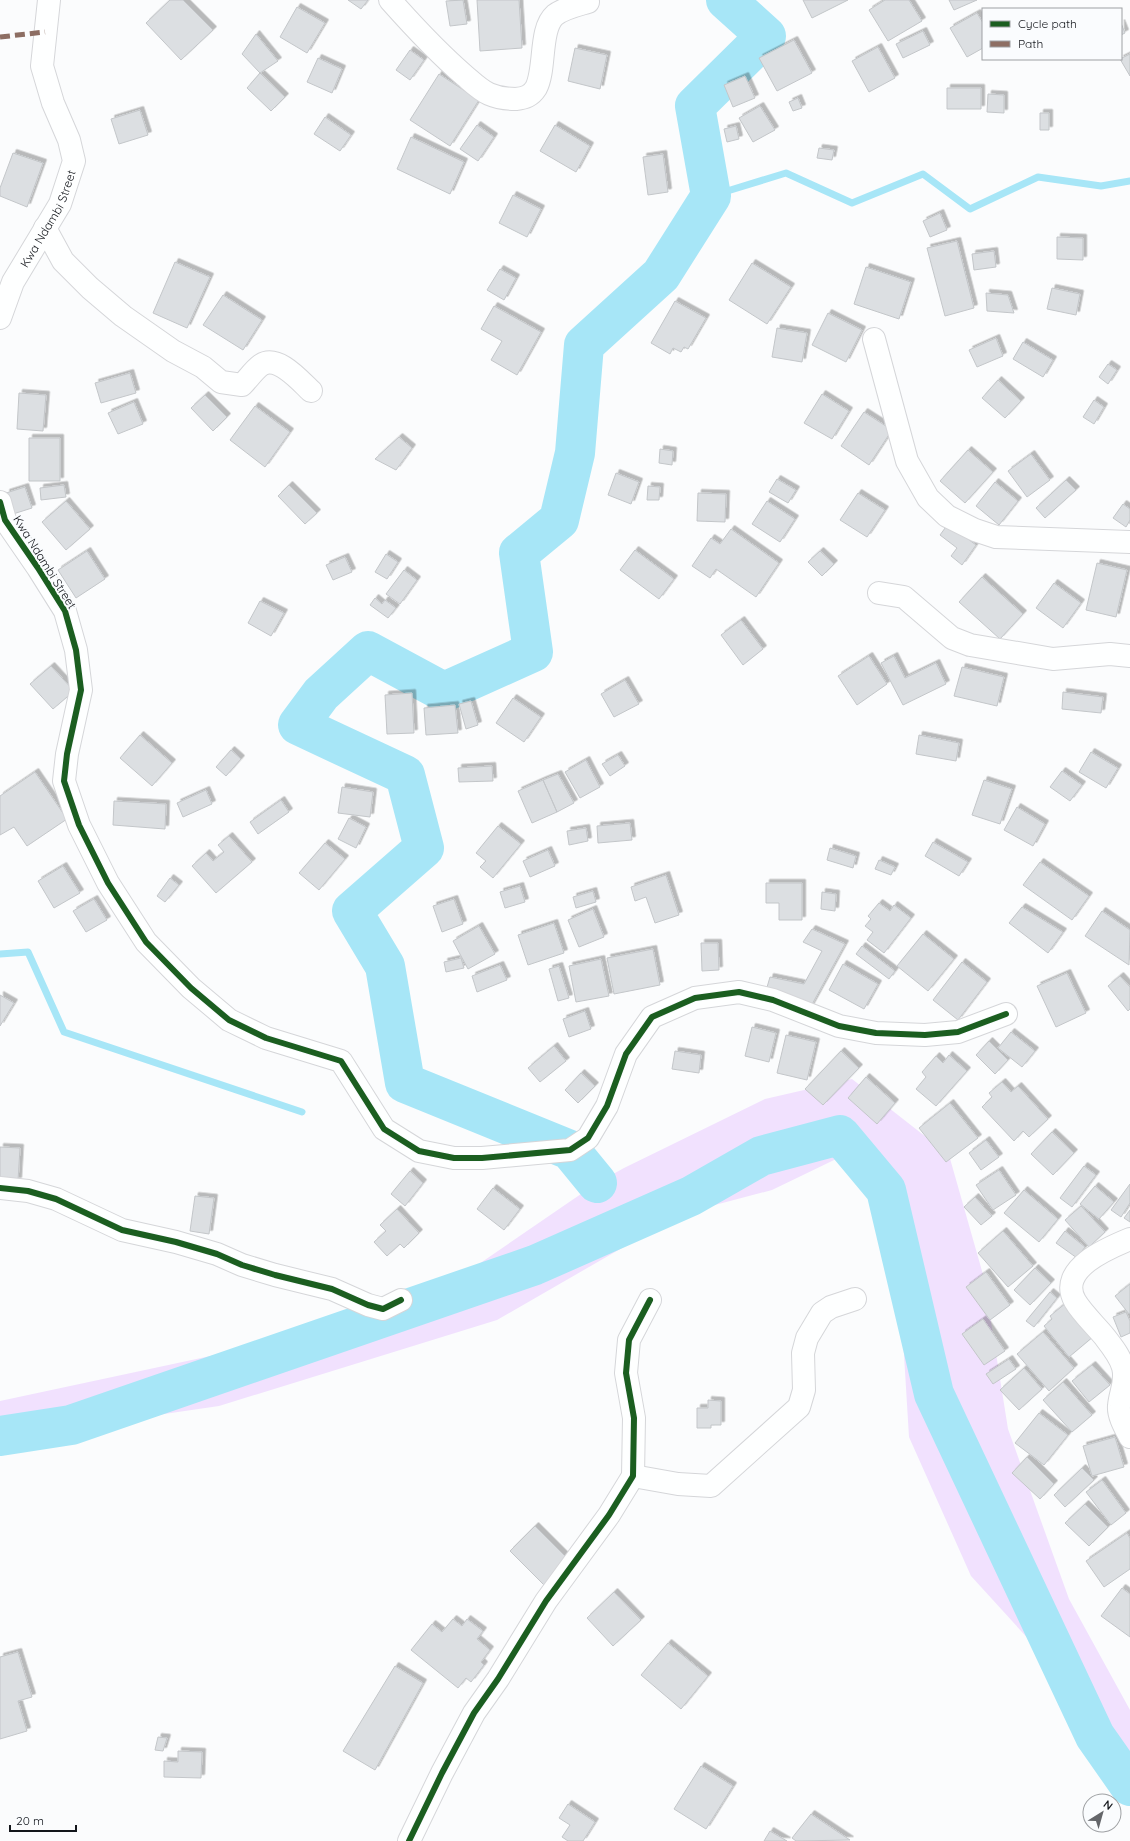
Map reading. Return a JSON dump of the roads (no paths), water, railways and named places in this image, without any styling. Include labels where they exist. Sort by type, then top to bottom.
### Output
[{"type":"street","name":"Kwa Ndambi Street","points":[[0,318],[13,282],[60,204],[74,162],[69,140],[53,103],[42,66],[49,0]]},
{"type":"street","points":[[390,0],[424,39],[447,61],[488,94],[506,99],[521,98],[530,95],[536,87],[542,69],[547,32],[550,22],[555,15],[588,2]]},
{"type":"street","points":[[45,228],[63,260],[90,288],[123,316],[173,351],[203,367],[221,382],[242,386],[260,366],[266,362],[284,367],[311,391]]},
{"type":"street","points":[[874,339],[907,461],[928,498],[947,516],[975,530],[996,537],[1130,542]]},
{"type":"street","name":"Kwa Ndambi Street","points":[[0,502],[5,520],[65,611],[76,650],[81,690],[67,754],[64,782],[79,826],[108,883],[146,942],[191,988],[229,1020],[266,1038],[341,1061],[384,1130],[419,1151],[454,1158],[482,1158],[570,1150],[588,1138],[607,1106],[626,1054],[652,1017],[695,998],[739,992],[773,1000],[839,1026],[876,1033],[925,1035],[958,1032],[1006,1014]]},
{"type":"street","points":[[879,593],[904,597],[952,638],[970,645],[1052,659],[1110,654],[1130,656]]},
{"type":"street","points":[[0,1188],[28,1191],[56,1199],[122,1230],[176,1242],[217,1254],[275,1275],[332,1288],[368,1305],[383,1309],[401,1300]]},
{"type":"street","points":[[1130,1239],[1091,1258],[1076,1273],[1071,1285],[1075,1300],[1112,1347],[1123,1366],[1125,1383],[1119,1407],[1125,1427],[1130,1437]]},
{"type":"street","points":[[633,1476],[678,1484],[711,1486],[799,1407],[804,1390],[803,1354],[807,1338],[822,1313],[830,1307],[855,1299]]},
{"type":"street","points":[[409,1841],[442,1773],[474,1713],[498,1679],[546,1601],[609,1515],[633,1476],[634,1418],[626,1373],[629,1340],[650,1300]]},
{"type":"waterway","points":[[597,1183],[570,1150],[405,1083],[385,966],[352,911],[424,848],[405,775],[298,725],[321,694],[368,651],[444,692],[533,652],[519,553],[559,520],[575,453],[584,345],[661,275],[711,196],[695,106],[766,36],[726,0]]},
{"type":"waterway","points":[[711,196],[786,173],[852,203],[923,174],[970,209],[1038,177],[1101,186],[1130,181]]},
{"type":"waterway","points":[[0,954],[28,952],[64,1032],[302,1112]]},
{"type":"waterway","points":[[0,1436],[71,1425],[535,1265],[691,1196],[761,1156],[840,1135],[886,1190],[934,1394],[1095,1736],[1130,1786]]}]
